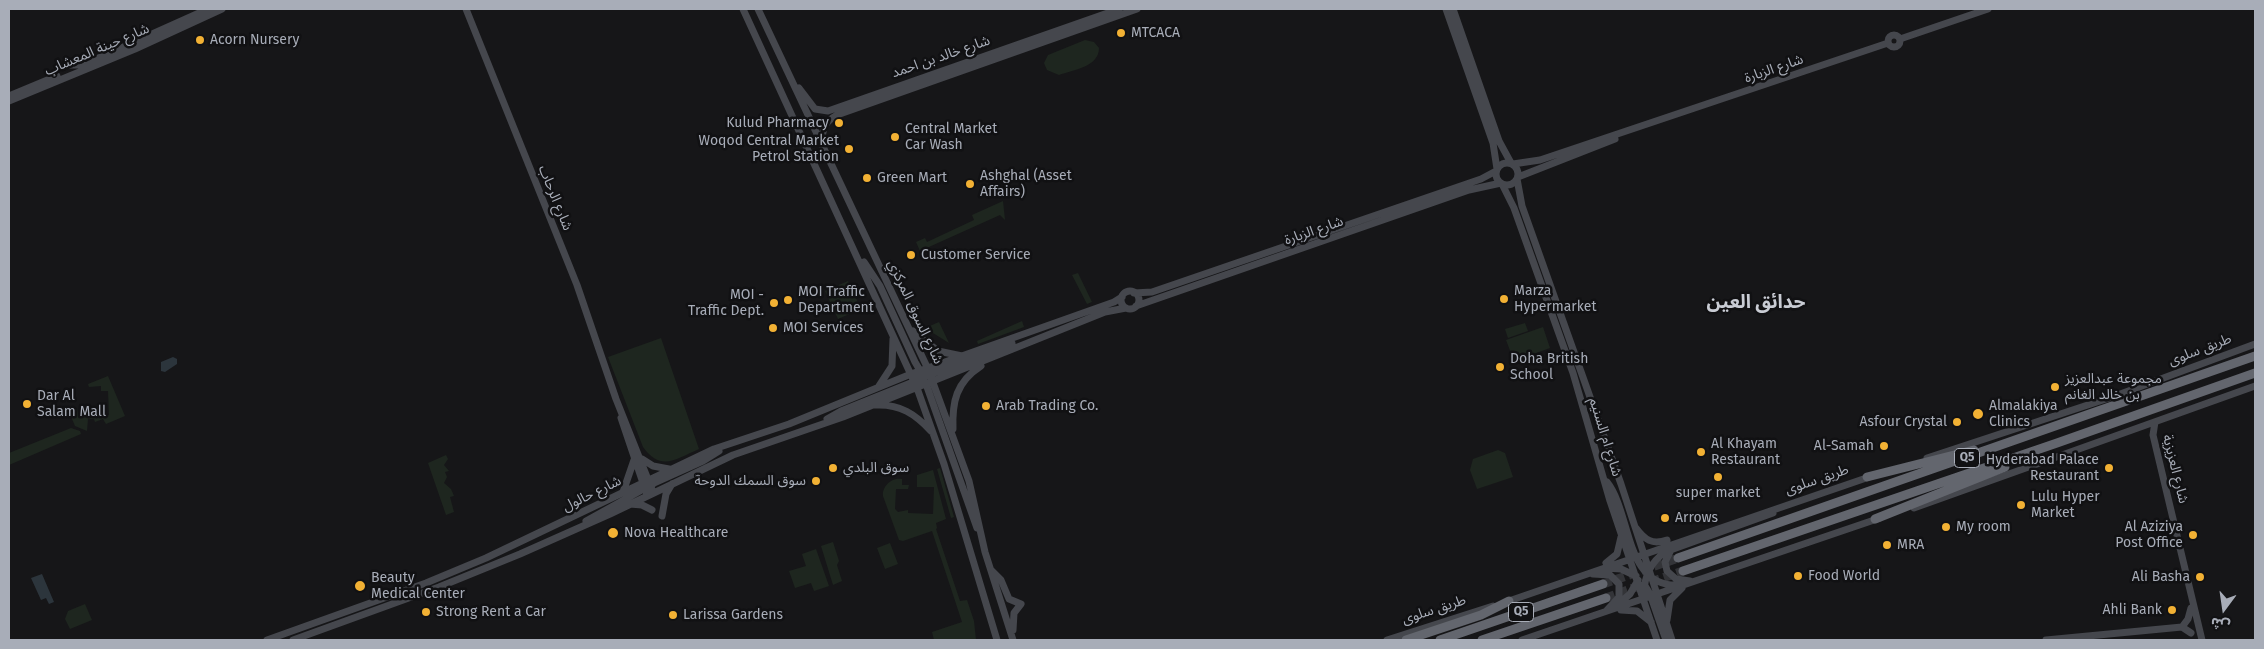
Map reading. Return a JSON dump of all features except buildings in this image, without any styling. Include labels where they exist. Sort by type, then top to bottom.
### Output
[{"type":"highway","name":"طريق سلوى","points":[[1678,558],[2033,436],[2255,356]]},
{"type":"highway","name":"Q5","points":[[1683,571],[2057,443],[2255,372]]},
{"type":"highway","points":[[1868,477],[2033,436]]},
{"type":"highway","points":[[1875,519],[2009,466],[2057,443]]},
{"type":"highway","name":"Q5","points":[[1440,640],[1603,584]]},
{"type":"highway","name":"Q5","points":[[1482,640],[1606,598]]},
{"type":"highway","points":[[1406,640],[1481,614],[1509,601]]},
{"type":"main road","name":"شارع حينة المعشاب","points":[[9,96],[84,65],[208,9]]},
{"type":"main road","name":"شارع حينة المعشاب","points":[[9,101],[135,49],[222,9]]},
{"type":"main road","name":"شارع الرحاب","points":[[466,9],[577,285],[648,487]]},
{"type":"main road","name":"شارع السوق المركزي","points":[[743,9],[857,253],[914,381],[933,433],[994,630],[999,640]]},
{"type":"main road","name":"شارع السوق المركزي","points":[[758,9],[909,326],[925,376],[953,435],[977,511],[985,552],[1014,640]]},
{"type":"main road","name":"شارع خالد بن احمد","points":[[788,73],[811,106],[817,111],[828,112],[914,79],[1119,9]]},
{"type":"main road","name":"شارع خالد بن احمد","points":[[826,154],[822,136],[823,128],[827,122],[838,115],[1137,9]]},
{"type":"main road","points":[[1446,9],[1492,143],[1496,176],[1501,184],[1509,185],[1518,178],[1518,169],[1512,163],[1500,141],[1454,9]]},
{"type":"main road","name":"شارع الزبارة","points":[[1512,163],[1540,160],[1888,43],[1888,38],[1891,35],[1896,35],[1900,39],[1988,9]]},
{"type":"main road","points":[[172,26],[182,15]]},
{"type":"main road","points":[[128,58],[135,49]]},
{"type":"main road","points":[[70,65],[84,65]]},
{"type":"main road","name":"شارع الزبارة","points":[[1518,178],[1669,118]]},
{"type":"main road","points":[[1496,170],[1503,163],[1512,163]]},
{"type":"main road","name":"شارع الزبارة","points":[[1134,293],[1152,292],[1481,180],[1496,170]]},
{"type":"main road","name":"شارع ام السنيم","points":[[1518,178],[1524,215],[1591,400],[1632,522],[1636,556]]},
{"type":"main road","name":"شارع الزبارة","points":[[1136,306],[1469,190],[1501,184]]},
{"type":"main road","name":"شارع ام السنيم","points":[[1501,184],[1514,208],[1572,373],[1621,534],[1636,556]]},
{"type":"main road","points":[[857,253],[880,286],[925,376],[985,552]]},
{"type":"main road","points":[[812,428],[841,411],[914,381],[965,356],[1114,302],[1126,292],[1134,293],[1138,299],[1136,306],[1105,312],[994,358],[925,376]]},
{"type":"main road","points":[[1122,297],[1122,305],[1126,308]]},
{"type":"main road","points":[[909,326],[938,350],[965,356]]},
{"type":"main road","points":[[876,388],[892,366],[894,352],[891,329]]},
{"type":"main road","points":[[925,376],[999,350],[1027,334]]},
{"type":"main road","name":"طريق سلوى","points":[[1387,640],[1509,601],[1868,477],[2108,398],[2255,344]]},
{"type":"main road","points":[[953,435],[953,402],[959,386],[971,373],[994,358]]},
{"type":"main road","name":"شارع حالول","points":[[267,640],[426,582],[512,546],[623,492],[672,484],[733,455],[870,406],[925,376]]},
{"type":"main road","name":"شارع حالول","points":[[293,640],[400,602],[520,554],[567,532],[609,518],[670,469],[730,444],[789,424],[876,388],[914,381]]},
{"type":"main road","points":[[1522,640],[2255,386]]},
{"type":"main road","points":[[870,406],[890,406],[906,410],[933,433]]},
{"type":"main road","name":"شارع العزيزية","points":[[2155,422],[2153,435],[2202,640]]},
{"type":"main road","name":"شارع العزيزية","points":[[2140,427],[2147,431],[2152,440],[2198,640]]},
{"type":"main road","points":[[567,532],[648,487],[704,461],[730,444]]},
{"type":"main road","points":[[623,492],[638,459],[653,466],[670,469]]},
{"type":"main road","points":[[1604,477],[1616,496],[1636,556],[1639,580],[1667,625],[1672,640]]},
{"type":"main road","points":[[662,516],[666,494],[672,484]]},
{"type":"main road","points":[[625,506],[638,504],[652,510]]},
{"type":"main road","points":[[1607,612],[1630,594],[1639,580],[1647,574],[1659,557],[1674,548],[1766,517],[1782,507]]},
{"type":"main road","points":[[1632,522],[1644,538],[1656,543],[1692,532],[1701,534]]},
{"type":"main road","points":[[1565,581],[1572,574],[1614,559],[1619,550],[1621,534]]},
{"type":"main road","points":[[1674,548],[1665,562],[1668,574],[1683,581],[1699,580]]},
{"type":"main road","points":[[510,564],[520,554]]},
{"type":"main road","points":[[1636,556],[1647,574],[1651,623],[1657,640]]},
{"type":"main road","points":[[1600,569],[1620,569],[1639,580]]},
{"type":"main road","points":[[991,570],[1001,580],[1009,600],[1021,604],[1015,610],[1012,617],[1014,640]]},
{"type":"main road","points":[[1579,576],[1604,573],[1614,577],[1618,582],[1621,590],[1619,597],[1607,612]]},
{"type":"main road","points":[[1647,574],[1667,585],[1685,585]]},
{"type":"main road","points":[[413,581],[426,582]]},
{"type":"main road","points":[[1667,625],[1670,600],[1685,585]]},
{"type":"main road","points":[[1650,597],[1666,640]]},
{"type":"main road","points":[[394,612],[400,602]]},
{"type":"main road","points":[[2182,627],[2188,619],[2191,608]]},
{"type":"main road","points":[[1607,612],[1635,610],[1651,623]]},
{"type":"main road","points":[[342,623],[354,624]]},
{"type":"main road","points":[[2073,640],[2182,627],[2191,633]]},
{"type":"main road","points":[[2055,640],[2106,636]]},
{"type":"shaded area","points":[[1085,40],[1094,42],[1099,48],[1095,60],[1090,64],[1059,75],[1047,70],[1044,63],[1048,55]]},
{"type":"shaded area","points":[[1003,201],[1005,220],[1000,215],[920,251],[916,242],[925,238],[927,242],[974,220],[972,215]]},
{"type":"shaded area","points":[[1078,273],[1092,302],[1087,304],[1072,275]]},
{"type":"shaded area","points":[[848,281],[861,309],[838,319],[825,291]]},
{"type":"shaded area","points":[[1022,321],[1024,327],[978,344],[977,341]]},
{"type":"shaded area","points":[[939,322],[949,343],[925,328]]},
{"type":"shaded area","points":[[1525,323],[1528,331],[1508,338],[1505,329]]},
{"type":"shaded area","points":[[1543,327],[1550,348],[1514,361],[1506,340]]},
{"type":"shaded area","points":[[661,338],[699,449],[669,461],[656,459],[643,447],[608,357]]},
{"type":"shaded area","points":[[173,357],[177,359],[177,364],[165,372],[161,371],[161,362]]},
{"type":"shaded area","points":[[108,376],[125,416],[106,424],[103,419],[95,422],[94,419],[88,419],[87,431],[75,426],[67,407],[77,409],[78,417],[109,415],[108,391],[101,391],[101,386],[89,387],[88,384]]},
{"type":"shaded area","points":[[71,428],[80,431],[81,434],[9,465],[9,453]]},
{"type":"shaded area","points":[[1498,450],[1505,453],[1513,477],[1477,489],[1470,470],[1473,459]]},
{"type":"shaded area","points":[[446,455],[448,459],[444,465],[449,471],[445,472],[447,477],[444,483],[451,489],[454,496],[450,497],[454,512],[446,515],[428,463]]},
{"type":"shaded area","points":[[940,468],[954,517],[951,518],[937,469]]},
{"type":"shaded area","points":[[933,470],[946,519],[936,523],[936,529],[960,601],[967,600],[974,621],[976,640],[934,640],[932,632],[962,622],[932,531],[903,541],[899,540],[883,496],[886,485],[895,479],[902,479],[902,485],[909,485],[908,489],[896,489],[895,509],[898,512],[908,510],[908,513],[933,514],[934,487],[917,487],[917,475]]},
{"type":"shaded area","points":[[833,542],[839,561],[837,565],[842,581],[833,585],[821,546]]},
{"type":"shaded area","points":[[890,543],[898,564],[885,569],[877,548]]},
{"type":"shaded area","points":[[816,549],[829,586],[814,591],[811,583],[795,588],[789,571],[806,566],[802,554]]},
{"type":"shaded area","points":[[42,574],[54,602],[49,604],[46,598],[41,600],[31,578]]},
{"type":"shaded area","points":[[85,604],[92,620],[70,629],[65,619],[68,611]]},
{"type":"tunnel","points":[[1603,584],[1678,558]]},
{"type":"tunnel","points":[[1651,582],[1683,571]]},
{"type":"tunnel","points":[[1606,598],[1639,586]]},
{"type":"place","name":"MTCACA","points":[[1121,33]]},
{"type":"place","name":"Acorn Nursery","points":[[200,40]]},
{"type":"place","name":"Kulud Pharmacy","points":[[839,123]]},
{"type":"place","name":"Central Market Car Wash","points":[[895,137]]},
{"type":"place","name":"Woqod Central Market Petrol Station","points":[[849,149]]},
{"type":"place","name":"Green Mart","points":[[867,178]]},
{"type":"place","name":"Ashghal (Asset Affairs)","points":[[970,184]]},
{"type":"place","name":"Customer Service","points":[[911,255]]},
{"type":"place","name":"Marza Hypermarket","points":[[1504,299]]},
{"type":"place","name":"MOI Traffic Department","points":[[788,300]]},
{"type":"place","name":"MOI - Traffic Dept.","points":[[774,303]]},
{"type":"place","name":"MOI Services","points":[[773,328]]},
{"type":"place","name":"Doha British School","points":[[1500,367]]},
{"type":"place","name":"مجموعة عبدالعزيز بن خالد الغانم","points":[[2055,387]]},
{"type":"place","name":"Dar Al Salam Mall","points":[[27,404]]},
{"type":"place","name":"Arab Trading Co.","points":[[986,406]]},
{"type":"place","name":"Almalakiya Clinics","points":[[1978,414]]},
{"type":"place","name":"Asfour Crystal","points":[[1957,422]]},
{"type":"place","name":"Al-Samah","points":[[1884,446]]},
{"type":"place","name":"Al Khayam Restaurant","points":[[1701,452]]},
{"type":"place","name":"سوق البلدي","points":[[833,468]]},
{"type":"place","name":"Hyderabad Palace Restaurant","points":[[2109,468]]},
{"type":"place","name":"super market","points":[[1718,477]]},
{"type":"place","name":"سوق السمك الدوحة","points":[[816,481]]},
{"type":"place","name":"Lulu Hyper Market","points":[[2021,505]]},
{"type":"place","name":"Arrows","points":[[1665,518]]},
{"type":"place","name":"My room","points":[[1946,527]]},
{"type":"place","name":"Nova Healthcare","points":[[613,533]]},
{"type":"place","name":"Al Aziziya Post Office","points":[[2193,535]]},
{"type":"place","name":"MRA","points":[[1887,545]]},
{"type":"place","name":"Food World","points":[[1798,576]]},
{"type":"place","name":"Ali Basha","points":[[2200,577]]},
{"type":"place","name":"Beauty Medical Center","points":[[360,586]]},
{"type":"place","name":"Ahli Bank","points":[[2172,610]]},
{"type":"place","name":"Strong Rent a Car","points":[[426,612]]},
{"type":"place","name":"Larissa Gardens","points":[[673,615]]},
{"type":"district","name":"حدائق العين","points":[[1756,303]]}]
